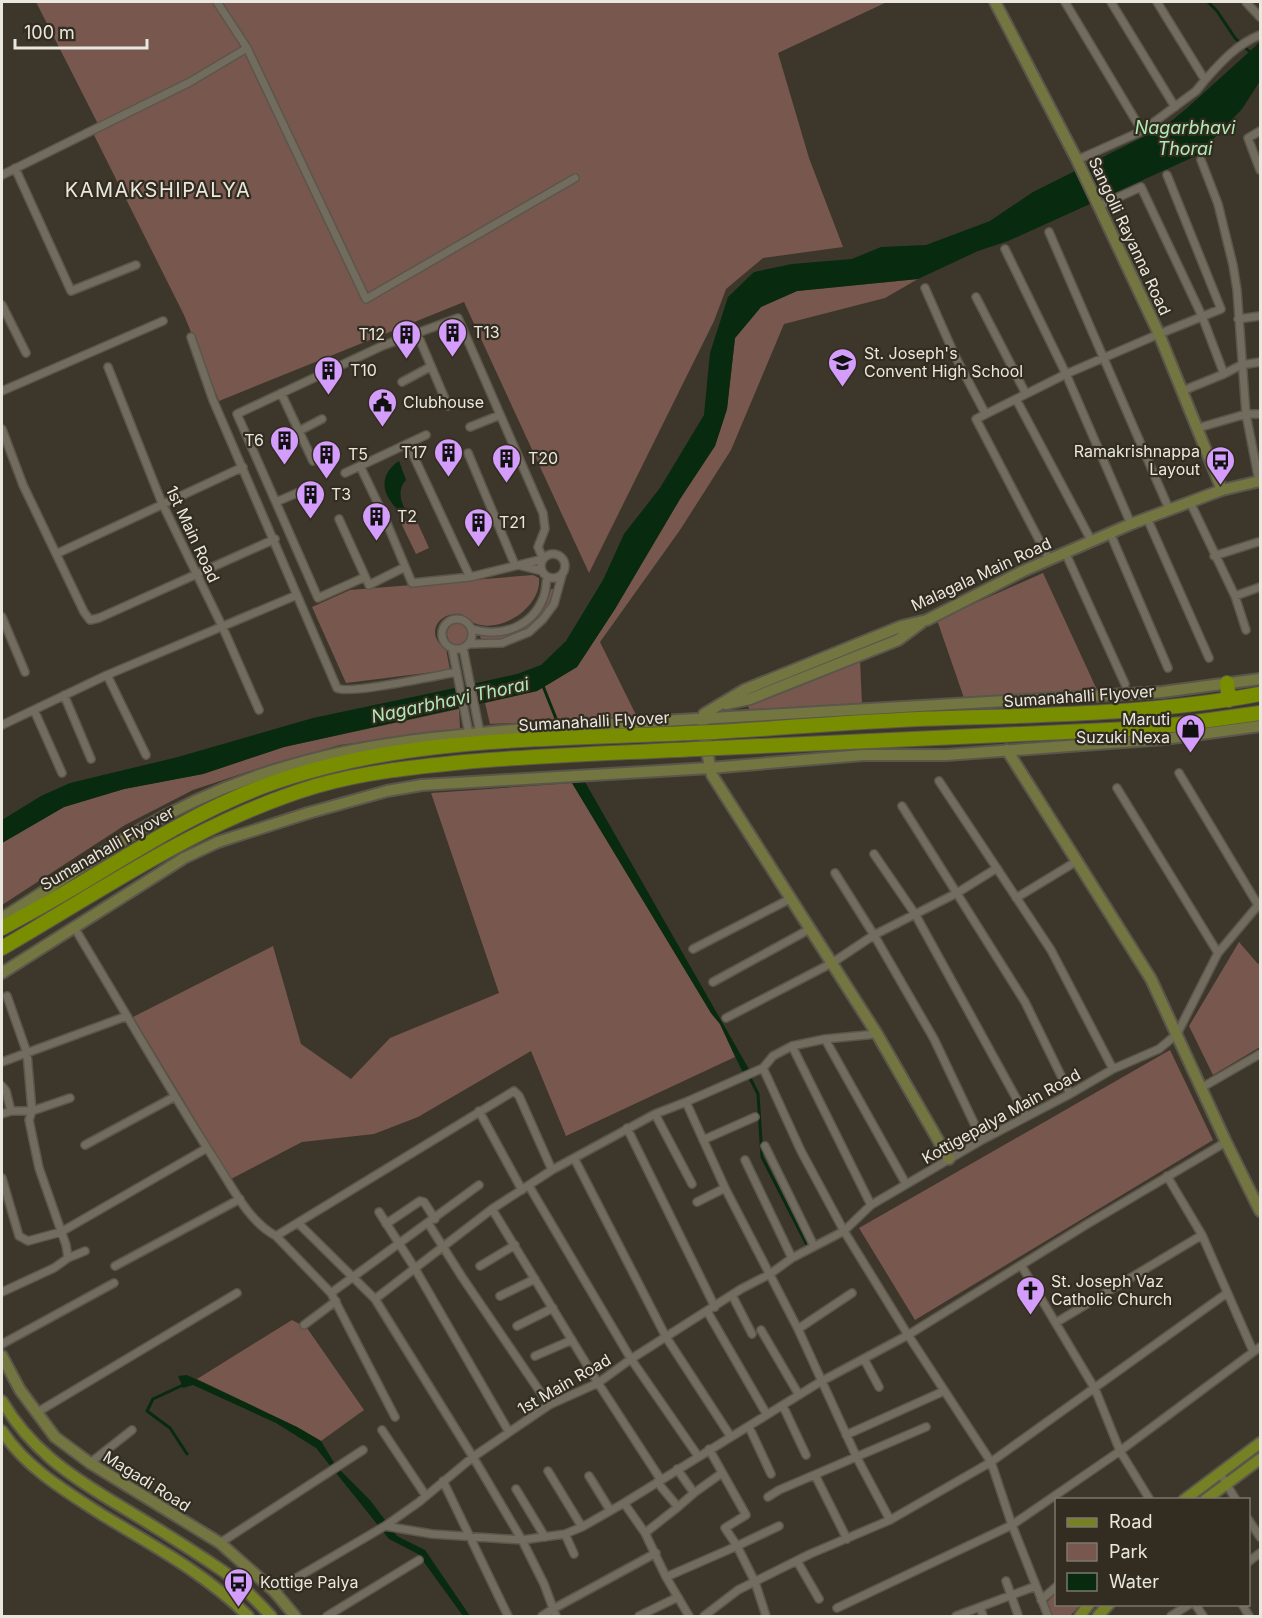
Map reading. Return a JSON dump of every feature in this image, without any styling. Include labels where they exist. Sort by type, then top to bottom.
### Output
[{"type":"highway","points":[[1227,683],[1229,700]]},
{"type":"highway","name":"Sumanahalli Flyover","points":[[2,928],[197,815],[264,786],[356,759],[501,742],[1080,714],[1205,704],[1260,694]]},
{"type":"highway","name":"Sumanahalli Flyover","points":[[2,948],[130,871],[206,830],[269,803],[315,787],[389,770],[503,758],[1212,726],[1260,713]]},
{"type":"main road","points":[[2,1401],[30,1440],[58,1466],[82,1484],[219,1568],[271,1617]]},
{"type":"main road","points":[[2,1431],[32,1465],[60,1488],[209,1581],[248,1617]]},
{"type":"main road","points":[[1187,1498],[1260,1443]]},
{"type":"main road","points":[[1208,1498],[1260,1459]]},
{"type":"street","points":[[217,2],[248,48],[366,299],[575,178]]},
{"type":"street","name":"Sangolli Rayanna Road","points":[[995,2],[1099,204],[1159,334],[1222,490]]},
{"type":"street","points":[[1065,2],[1142,131]]},
{"type":"street","points":[[1111,2],[1175,107]]},
{"type":"street","points":[[1157,2],[1205,81]]},
{"type":"street","points":[[1246,2],[1260,17]]},
{"type":"street","points":[[1079,162],[1142,131],[1196,91],[1236,49],[1260,35]]},
{"type":"street","points":[[2,175],[190,82],[248,48]]},
{"type":"street","points":[[1260,130],[1248,138],[1260,170]]},
{"type":"street","points":[[1201,160],[1218,204],[1233,265],[1246,414],[1260,481]]},
{"type":"street","points":[[15,168],[71,291],[136,265]]},
{"type":"street","points":[[1167,175],[1221,309]]},
{"type":"street","points":[[1099,204],[1141,187],[1202,316],[1224,374]]},
{"type":"street","points":[[1049,232],[1169,509]]},
{"type":"street","points":[[1005,249],[1066,374],[1131,524]]},
{"type":"street","points":[[925,288],[955,356],[986,413]]},
{"type":"street","points":[[976,297],[1026,394]]},
{"type":"street","points":[[2,305],[26,353]]},
{"type":"street","points":[[1049,559],[976,419],[1104,357],[1202,316],[1237,306]]},
{"type":"street","points":[[1238,319],[1260,316]]},
{"type":"street","points":[[365,577],[318,598],[237,414],[382,346],[458,318],[543,513],[544,530],[538,547],[543,560],[545,595],[536,611],[522,624],[499,633],[472,629]]},
{"type":"street","points":[[2,391],[163,321]]},
{"type":"street","points":[[417,333],[448,406]]},
{"type":"street","points":[[191,337],[213,400],[266,518],[338,690],[458,674]]},
{"type":"street","points":[[1182,391],[1241,365],[1260,362]]},
{"type":"street","name":"1st Main Road","points":[[108,367],[162,503],[259,710]]},
{"type":"street","points":[[402,382],[430,367]]},
{"type":"street","points":[[282,393],[313,461]]},
{"type":"street","points":[[1016,399],[1091,540]]},
{"type":"street","points":[[1198,428],[1246,414],[1260,414]]},
{"type":"street","points":[[470,427],[500,415]]},
{"type":"street","points":[[299,431],[322,419]]},
{"type":"street","points":[[2,429],[23,485],[84,612],[90,620],[275,540]]},
{"type":"street","points":[[345,473],[426,435]]},
{"type":"street","points":[[408,444],[470,577]]},
{"type":"street","points":[[468,453],[515,565],[555,578],[562,575]]},
{"type":"street","points":[[360,466],[412,583],[470,577],[543,560],[553,554],[560,557],[565,567],[554,604],[543,620],[529,632],[502,643],[466,646],[452,648],[442,637],[444,627],[447,622],[456,618],[470,625],[472,629],[472,640],[466,646],[474,730]]},
{"type":"street","points":[[56,554],[243,467]]},
{"type":"street","name":"Malagala Main Road","points":[[703,718],[704,714],[717,706],[750,699],[898,640],[927,620],[1091,540],[1190,501],[1260,481]]},
{"type":"street","points":[[276,502],[311,487]]},
{"type":"street","points":[[1190,501],[1235,596],[1246,630]]},
{"type":"street","points":[[266,518],[280,512]]},
{"type":"street","points":[[1147,518],[1209,658]]},
{"type":"street","points":[[339,519],[369,585],[405,567]]},
{"type":"street","points":[[1110,533],[1168,668]]},
{"type":"street","points":[[1215,556],[1258,542]]},
{"type":"street","points":[[1065,552],[1125,684]]},
{"type":"street","points":[[1235,596],[1260,587]]},
{"type":"street","points":[[2,725],[107,675],[297,595]]},
{"type":"street","points":[[2,617],[25,672]]},
{"type":"street","points":[[452,648],[474,730]]},
{"type":"street","points":[[107,675],[146,756]]},
{"type":"street","points":[[2,918],[137,832],[174,812],[251,779],[296,763],[377,745],[474,730],[1162,693],[1260,678]]},
{"type":"street","points":[[64,694],[91,759]]},
{"type":"street","points":[[34,710],[62,773]]},
{"type":"street","points":[[703,718],[702,729],[712,775],[878,1034],[949,1159]]},
{"type":"street","points":[[2,973],[184,858],[285,819],[387,790],[422,785],[710,768],[863,755],[946,755],[1164,739],[1212,726],[1260,726]]},
{"type":"street","points":[[1007,750],[1151,979],[1260,1211]]},
{"type":"street","points":[[1177,1034],[1218,953],[1259,904],[1179,773]]},
{"type":"street","points":[[939,781],[1051,950],[1113,1069]]},
{"type":"street","points":[[1116,788],[1218,953]]},
{"type":"street","points":[[902,806],[1025,1002],[1070,1094]]},
{"type":"street","points":[[874,854],[915,914],[1026,1116]]},
{"type":"street","points":[[1016,898],[1077,861]]},
{"type":"street","points":[[726,1018],[832,963],[874,935],[957,893],[997,868]]},
{"type":"street","points":[[835,873],[934,1039],[982,1140]]},
{"type":"street","points":[[693,949],[790,899]]},
{"type":"street","points":[[74,927],[174,1097],[240,1199],[261,1227],[276,1236],[331,1293],[395,1417]]},
{"type":"street","points":[[713,982],[810,929]]},
{"type":"street","points":[[7,996],[27,1053],[32,1111],[29,1120],[39,1168],[66,1245],[68,1258]]},
{"type":"street","points":[[2,1013],[12,1010]]},
{"type":"street","points":[[2,1062],[127,1016]]},
{"type":"street","points":[[375,1299],[492,1209],[552,1170],[627,1128],[763,1068],[773,1056],[792,1046],[825,1039],[878,1034]]},
{"type":"street","name":"Kottigepalya Main Road","points":[[844,1231],[871,1205],[906,1184],[1113,1069],[1159,1049],[1177,1034]]},
{"type":"street","points":[[825,1039],[906,1184]]},
{"type":"street","points":[[792,1046],[871,1205]]},
{"type":"street","points":[[1201,1088],[1260,1054]]},
{"type":"street","points":[[763,1068],[801,1151],[844,1231],[908,1335],[991,1462],[1012,1525],[1048,1617]]},
{"type":"street","points":[[2,1086],[6,1091],[11,1111]]},
{"type":"street","points":[[276,1236],[514,1091],[517,1093],[552,1170]]},
{"type":"street","points":[[85,1145],[174,1097]]},
{"type":"street","points":[[2,1114],[11,1111],[32,1111],[70,1098]]},
{"type":"street","points":[[686,1102],[725,1188],[798,1329],[820,1382],[890,1520]]},
{"type":"street","points":[[479,1111],[631,1359],[698,1456]]},
{"type":"street","points":[[655,1114],[692,1184]]},
{"type":"street","points":[[703,1140],[755,1117]]},
{"type":"street","points":[[627,1128],[715,1307]]},
{"type":"street","points":[[385,1526],[432,1534],[522,1540],[565,1534],[582,1527],[820,1382],[908,1335],[1226,1142]]},
{"type":"street","points":[[765,1146],[814,1246]]},
{"type":"street","points":[[2,1178],[21,1239],[28,1241],[61,1232],[207,1148]]},
{"type":"street","points":[[574,1158],[666,1337],[731,1437]]},
{"type":"street","points":[[745,1160],[792,1258]]},
{"type":"street","points":[[837,1608],[1012,1525],[1120,1451],[1257,1349],[1227,1293],[1202,1234],[1167,1176]]},
{"type":"street","points":[[331,1293],[479,1185]]},
{"type":"street","points":[[697,1202],[725,1188]]},
{"type":"street","points":[[115,1266],[240,1199]]},
{"type":"street","points":[[386,1224],[420,1201],[424,1202],[443,1246],[549,1405]]},
{"type":"street","points":[[492,1209],[659,1481],[678,1507]]},
{"type":"street","points":[[379,1212],[414,1267],[509,1432]]},
{"type":"street","points":[[298,1223],[375,1299],[522,1540],[544,1584],[556,1617]]},
{"type":"street","name":"1st Main Road","points":[[274,1591],[385,1526],[473,1457],[549,1405],[598,1383],[631,1359],[732,1295],[770,1274],[792,1258],[844,1231]]},
{"type":"street","points":[[1057,1322],[1202,1234]]},
{"type":"street","points":[[480,1266],[515,1245]]},
{"type":"street","points":[[2,1292],[85,1251]]},
{"type":"street","points":[[1021,1265],[1095,1389],[1120,1451],[1149,1498]]},
{"type":"street","points":[[500,1296],[535,1279]]},
{"type":"street","points":[[2,1344],[114,1283]]},
{"type":"street","points":[[36,1413],[237,1293]]},
{"type":"street","points":[[798,1329],[852,1293]]},
{"type":"street","points":[[704,1617],[738,1590],[890,1520],[991,1462],[1227,1293]]},
{"type":"street","points":[[732,1295],[752,1334]]},
{"type":"street","points":[[304,1325],[336,1301]]},
{"type":"street","points":[[517,1326],[553,1308]]},
{"type":"street","points":[[707,1311],[767,1415]]},
{"type":"street","points":[[761,1330],[800,1395]]},
{"type":"street","points":[[535,1356],[572,1340]]},
{"type":"street","name":"Magadi Road","points":[[2,1356],[20,1390],[55,1437],[90,1463],[220,1543],[274,1591],[295,1617]]},
{"type":"street","points":[[864,1359],[879,1386]]},
{"type":"street","points":[[846,1435],[944,1391]]},
{"type":"street","points":[[783,1406],[806,1455]]},
{"type":"street","points":[[749,1426],[771,1474]]},
{"type":"street","points":[[768,1497],[926,1427]]},
{"type":"street","points":[[90,1463],[132,1430]]},
{"type":"street","points":[[382,1430],[426,1496]]},
{"type":"street","points":[[709,1449],[746,1515],[725,1528],[737,1546],[754,1582],[766,1617]]},
{"type":"street","points":[[220,1543],[363,1450]]},
{"type":"street","points":[[677,1469],[693,1493]]},
{"type":"street","points":[[548,1471],[582,1527]]},
{"type":"street","points":[[645,1533],[693,1493],[722,1473]]},
{"type":"street","points":[[1220,1473],[1235,1498]]},
{"type":"street","points":[[815,1475],[847,1539]]},
{"type":"street","points":[[589,1476],[610,1510]]},
{"type":"street","points":[[443,1481],[508,1617]]},
{"type":"street","points":[[516,1489],[545,1537]]},
{"type":"street","points":[[624,1503],[645,1533],[666,1577],[689,1617]]},
{"type":"street","points":[[1250,1522],[1260,1537]]},
{"type":"street","points":[[666,1577],[779,1526]]},
{"type":"street","points":[[565,1534],[574,1554]]},
{"type":"street","points":[[542,1617],[656,1553]]},
{"type":"street","points":[[327,1617],[419,1560]]},
{"type":"street","points":[[797,1561],[819,1599]]},
{"type":"street","points":[[1006,1581],[1018,1615]]},
{"type":"street","points":[[956,1617],[1036,1586]]},
{"type":"street","points":[[1041,1600],[1055,1588]]},
{"type":"street","points":[[639,1617],[678,1598]]},
{"type":"street","points":[[1171,1617],[1188,1606]]},
{"type":"street","points":[[980,1607],[983,1617]]},
{"type":"green space","points":[[36,2],[887,2],[778,53],[809,158],[843,247],[763,258],[726,289],[714,321],[589,573],[464,302],[219,401],[184,315],[93,133],[97,122]]},
{"type":"green space","points":[[918,279],[885,298],[784,324],[731,450],[680,530],[600,642],[637,717],[490,724],[485,703],[537,691],[577,667],[615,609],[680,499],[715,446],[727,409],[735,338],[761,307],[797,291]]},
{"type":"green space","points":[[415,517],[429,548],[416,554],[401,523]]},
{"type":"green space","points":[[1043,573],[1098,692],[964,698],[937,620]]},
{"type":"green space","points":[[533,575],[539,578],[534,599],[518,616],[496,625],[485,626],[458,614],[447,616],[437,623],[435,634],[440,644],[446,649],[450,670],[346,683],[312,607],[350,590]]},
{"type":"green space","points":[[551,589],[554,589],[550,601],[537,621],[517,634],[493,640],[481,640],[480,635],[503,634],[525,626],[542,610]]},
{"type":"green space","points":[[458,623],[468,630],[469,634],[462,644],[458,645],[448,638],[447,634],[454,624]]},
{"type":"green space","points":[[860,659],[862,704],[750,711],[748,706]]},
{"type":"green space","points":[[459,709],[460,729],[340,745],[271,764],[193,790],[125,825],[2,905],[2,843],[64,807],[124,789],[203,774],[284,747]]},
{"type":"green space","points":[[572,783],[711,1013],[720,1024],[735,1057],[566,1136],[531,1051],[418,1117],[374,1134],[302,1142],[231,1179],[133,1017],[273,946],[301,1044],[351,1079],[390,1038],[499,993],[431,793]]},
{"type":"green space","points":[[1239,942],[1258,964],[1260,963],[1260,1047],[1213,1075],[1189,1026]]},
{"type":"green space","points":[[1170,1050],[1213,1140],[915,1320],[859,1228]]},
{"type":"green space","points":[[292,1320],[307,1328],[364,1410],[321,1441],[197,1379]]},
{"type":"green space","points":[[1055,1594],[1055,1606],[1079,1606],[1070,1616],[1053,1616],[1046,1603]]},
{"type":"water","name":"Nagarbhavi Thorai","points":[[1260,42],[1260,81],[1242,109],[1198,155],[918,279],[797,291],[761,307],[735,338],[727,409],[715,446],[577,667],[537,691],[284,747],[203,774],[124,789],[64,807],[2,843],[2,820],[41,796],[70,783],[178,757],[313,718],[517,674],[541,665],[566,641],[603,580],[624,534],[660,488],[704,415],[710,353],[728,297],[754,272],[792,264],[852,259],[881,247],[926,245],[990,221],[1033,192],[1165,126]]},
{"type":"water","points":[[399,461],[406,480],[400,495],[407,511],[403,514],[391,502],[385,488],[387,474]]},
{"type":"water","points":[[585,782],[750,1071],[743,1073],[720,1024],[711,1013],[572,783]]},
{"type":"water","points":[[187,1375],[297,1427],[321,1441],[336,1466],[370,1500],[397,1536],[425,1550],[470,1616],[463,1616],[418,1554],[389,1539],[316,1448],[276,1423],[193,1385],[183,1388],[178,1376]]},
{"type":"waterway","points":[[1208,2],[1217,11],[1235,38],[1251,53]]},
{"type":"waterway","points":[[543,686],[557,721]]},
{"type":"waterway","points":[[748,1074],[758,1094],[762,1157],[807,1245]]},
{"type":"waterway","points":[[183,1385],[153,1399],[147,1411],[170,1428],[187,1454]]},
{"type":"place","name":"T13","points":[[452,358]]},
{"type":"place","name":"T12","points":[[406,360]]},
{"type":"place","name":"St. Joseph's Convent High School","points":[[843,388]]},
{"type":"place","name":"T10","points":[[329,396]]},
{"type":"place","name":"Clubhouse","points":[[382,428]]},
{"type":"place","name":"T6","points":[[285,466]]},
{"type":"place","name":"T17","points":[[448,478]]},
{"type":"place","name":"T5","points":[[327,480]]},
{"type":"place","name":"T20","points":[[507,484]]},
{"type":"place","name":"Ramakrishnappa Layout","points":[[1221,486]]},
{"type":"place","name":"T3","points":[[310,520]]},
{"type":"place","name":"T2","points":[[376,542]]},
{"type":"place","name":"T21","points":[[478,548]]},
{"type":"place","name":"Maruti Suzuki Nexa","points":[[1191,754]]},
{"type":"place","name":"St. Joseph Vaz Catholic Church","points":[[1030,1316]]},
{"type":"place","name":"Kottige Palya","points":[[239,1608]]},
{"type":"district","name":"KAMAKSHIPALYA","points":[[158,190]]}]
